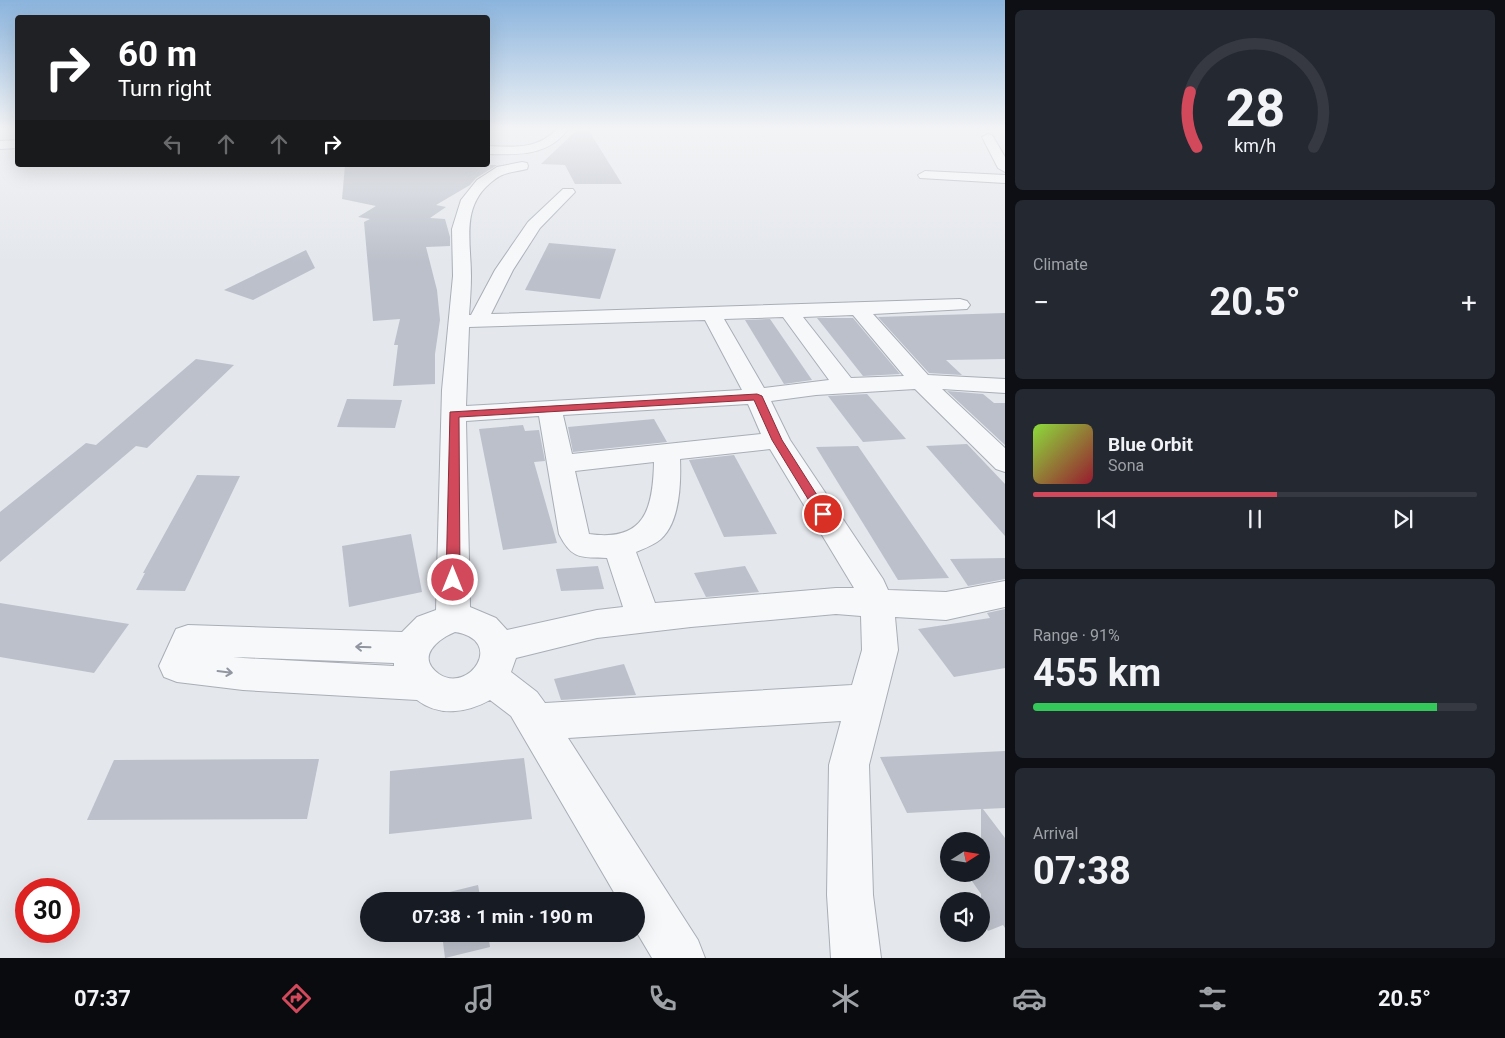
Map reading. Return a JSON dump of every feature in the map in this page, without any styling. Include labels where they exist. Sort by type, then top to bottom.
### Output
[{"type":"street","points":[[453,618],[454,414],[469,321],[462,276],[460,230],[468,200],[490,176],[497,173]]},
{"type":"street","points":[[925,175],[1005,179]]},
{"type":"street","points":[[469,321],[534,225],[568,192]]},
{"type":"street","points":[[469,321],[858,310],[960,304]]},
{"type":"street","points":[[858,310],[922,383],[1005,463]]},
{"type":"street","points":[[790,312],[845,386]]},
{"type":"street","points":[[711,313],[757,396],[777,440],[871,588],[876,601],[880,650],[864,702],[849,765],[850,895],[856,958]]},
{"type":"street","points":[[454,414],[550,410],[757,396],[845,386],[922,383],[1005,386]]},
{"type":"street","points":[[550,410],[574,534],[578,542],[584,546],[619,547],[648,534],[658,521],[667,487],[667,453]]},
{"type":"street","points":[[561,464],[777,440]]},
{"type":"street","points":[[619,547],[644,618]]},
{"type":"street","points":[[493,663],[597,624],[836,601],[876,601],[946,606],[1005,594]]},
{"type":"street","points":[[453,618],[467,619],[479,624],[490,632],[496,642],[493,663],[478,688],[464,694],[448,695],[434,691],[422,684],[414,673],[410,661],[412,648],[418,637],[428,627],[440,621],[453,618]]},
{"type":"street","points":[[412,648],[182,653],[243,674],[422,684]]},
{"type":"street","points":[[493,663],[536,722],[680,958]]},
{"type":"street","points":[[536,722],[864,702]]},
{"type":"building","points":[[344,173],[485,173],[470,185],[436,205],[446,207],[430,218],[445,219],[450,237],[450,246],[426,247],[437,290],[440,320],[435,354],[435,384],[393,386],[398,345],[394,345],[400,319],[373,321],[364,222],[370,219],[358,217],[376,206],[342,199]]},
{"type":"building","points":[[569,173],[615,173],[622,184],[575,184]]},
{"type":"building","points":[[549,243],[616,249],[600,299],[525,290]]},
{"type":"building","points":[[306,250],[315,268],[253,300],[224,290]]},
{"type":"building","points":[[1005,313],[1005,359],[946,360],[962,375],[929,373],[878,317]]},
{"type":"building","points":[[817,318],[853,318],[900,374],[863,376]]},
{"type":"building","points":[[770,319],[812,380],[784,384],[745,320]]},
{"type":"building","points":[[196,359],[234,365],[147,448],[136,446],[0,562],[0,512],[86,443],[96,445]]},
{"type":"building","points":[[947,391],[983,394],[994,403],[1005,403],[1005,445]]},
{"type":"building","points":[[867,394],[906,439],[863,442],[828,396]]},
{"type":"building","points":[[347,399],[402,400],[395,428],[337,427]]},
{"type":"building","points":[[654,419],[667,442],[573,452],[568,427]]},
{"type":"building","points":[[523,425],[525,431],[539,430],[545,461],[534,462],[557,543],[503,550],[479,429]]},
{"type":"building","points":[[967,444],[1005,484],[1005,536],[926,446]]},
{"type":"building","points":[[858,446],[949,578],[898,580],[816,447]]},
{"type":"building","points":[[734,455],[777,534],[724,537],[689,460]]},
{"type":"building","points":[[197,475],[240,476],[185,591],[136,590],[145,573],[143,573]]},
{"type":"building","points":[[411,534],[422,592],[349,607],[342,546]]},
{"type":"building","points":[[1005,558],[1005,579],[968,586],[950,559]]},
{"type":"building","points":[[598,566],[604,589],[561,591],[556,569]]},
{"type":"building","points":[[745,566],[759,592],[706,597],[694,573]]},
{"type":"building","points":[[0,603],[129,624],[94,673],[0,657]]},
{"type":"building","points":[[1005,609],[1005,668],[954,677],[918,629],[990,618],[987,613]]},
{"type":"building","points":[[624,664],[636,695],[561,700],[554,679]]},
{"type":"building","points":[[1005,751],[1005,808],[983,809],[1005,838],[1005,928],[1003,925],[990,930],[990,892],[980,892],[973,882],[990,882],[990,832],[981,832],[981,809],[907,813],[880,757]]},
{"type":"building","points":[[524,758],[532,819],[389,834],[390,771]]},
{"type":"building","points":[[319,759],[307,819],[87,820],[114,760]]},
{"type":"building","points":[[478,885],[479,892],[449,892]]},
{"type":"building","points":[[443,942],[489,942],[490,947],[445,958]]},
{"type":"route","points":[[453,580],[454,414],[550,410],[757,396],[777,440],[823,514]]}]
